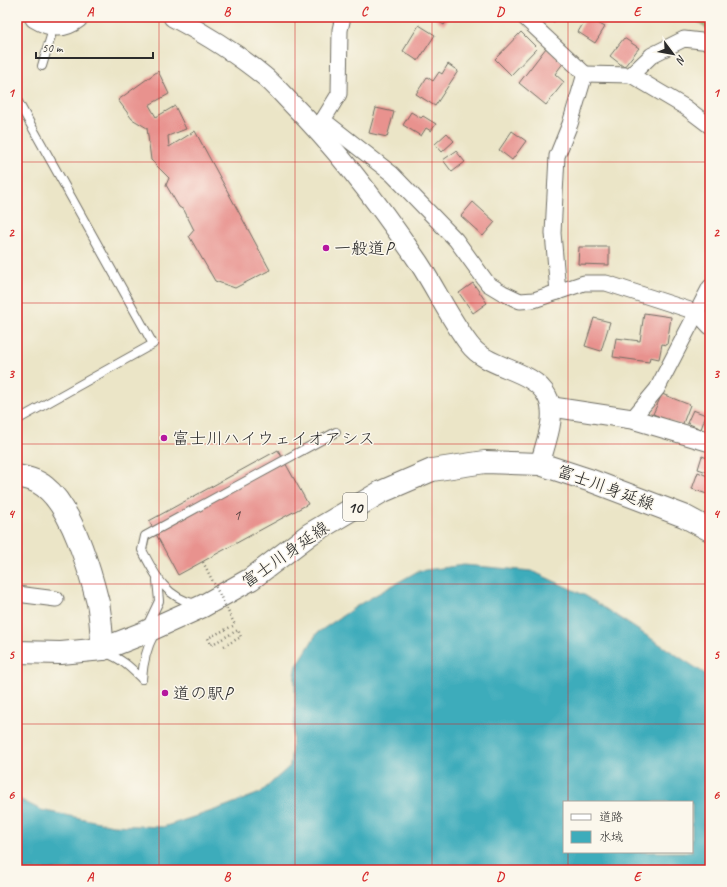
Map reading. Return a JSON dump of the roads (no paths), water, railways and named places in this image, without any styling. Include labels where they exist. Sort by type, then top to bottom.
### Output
[{"type":"main road","points":[[43,21],[61,26],[77,17]]},
{"type":"main road","name":"富士川身延線","points":[[17,652],[62,653],[98,649],[151,630],[203,606],[251,579],[310,534],[381,492],[432,470],[485,462],[540,464],[592,481],[684,516],[710,530]]},
{"type":"main road","points":[[17,476],[30,478],[46,487],[59,502],[73,528],[87,565],[98,604],[98,649]]},
{"type":"street","points":[[173,17],[212,38],[264,76],[318,123],[392,174],[456,240],[488,284],[503,293],[520,301],[534,300],[584,283],[606,283],[696,312],[710,327]]},
{"type":"street","points":[[318,123],[339,94],[340,30],[343,17]]},
{"type":"street","points":[[524,17],[585,74],[631,75],[685,107],[710,126]]},
{"type":"street","points":[[631,75],[652,54],[684,39],[710,42]]},
{"type":"street","points":[[558,292],[553,234],[557,156],[570,124],[585,74]]},
{"type":"street","points":[[318,123],[392,224],[427,276],[469,344],[479,355],[538,384],[547,394],[552,408],[551,422],[540,464]]},
{"type":"street","points":[[632,419],[657,389],[710,287]]},
{"type":"street","points":[[552,408],[632,419],[688,434],[710,442]]},
{"type":"street","points":[[20,594],[56,598]]},
{"type":"lane","points":[[42,66],[51,36],[43,21]]},
{"type":"lane","points":[[17,100],[154,344],[17,420]]},
{"type":"lane","points":[[203,606],[187,602],[172,594],[157,580],[142,550],[145,536],[336,432]]},
{"type":"lane","points":[[98,649],[128,665],[142,679],[143,662],[153,617],[159,601],[157,580]]},
{"type":"water","points":[[464,565],[532,571],[586,596],[710,677],[710,870],[17,870],[17,798],[41,810],[113,825],[163,827],[218,809],[260,793],[290,766],[295,716],[295,669],[317,633],[360,604],[418,571]]},
{"type":"place","name":"一般道P","points":[[326,248]]},
{"type":"place","name":"富士川ハイウェイオアシス","points":[[164,438]]},
{"type":"place","name":"道の駅P","points":[[165,693]]}]
